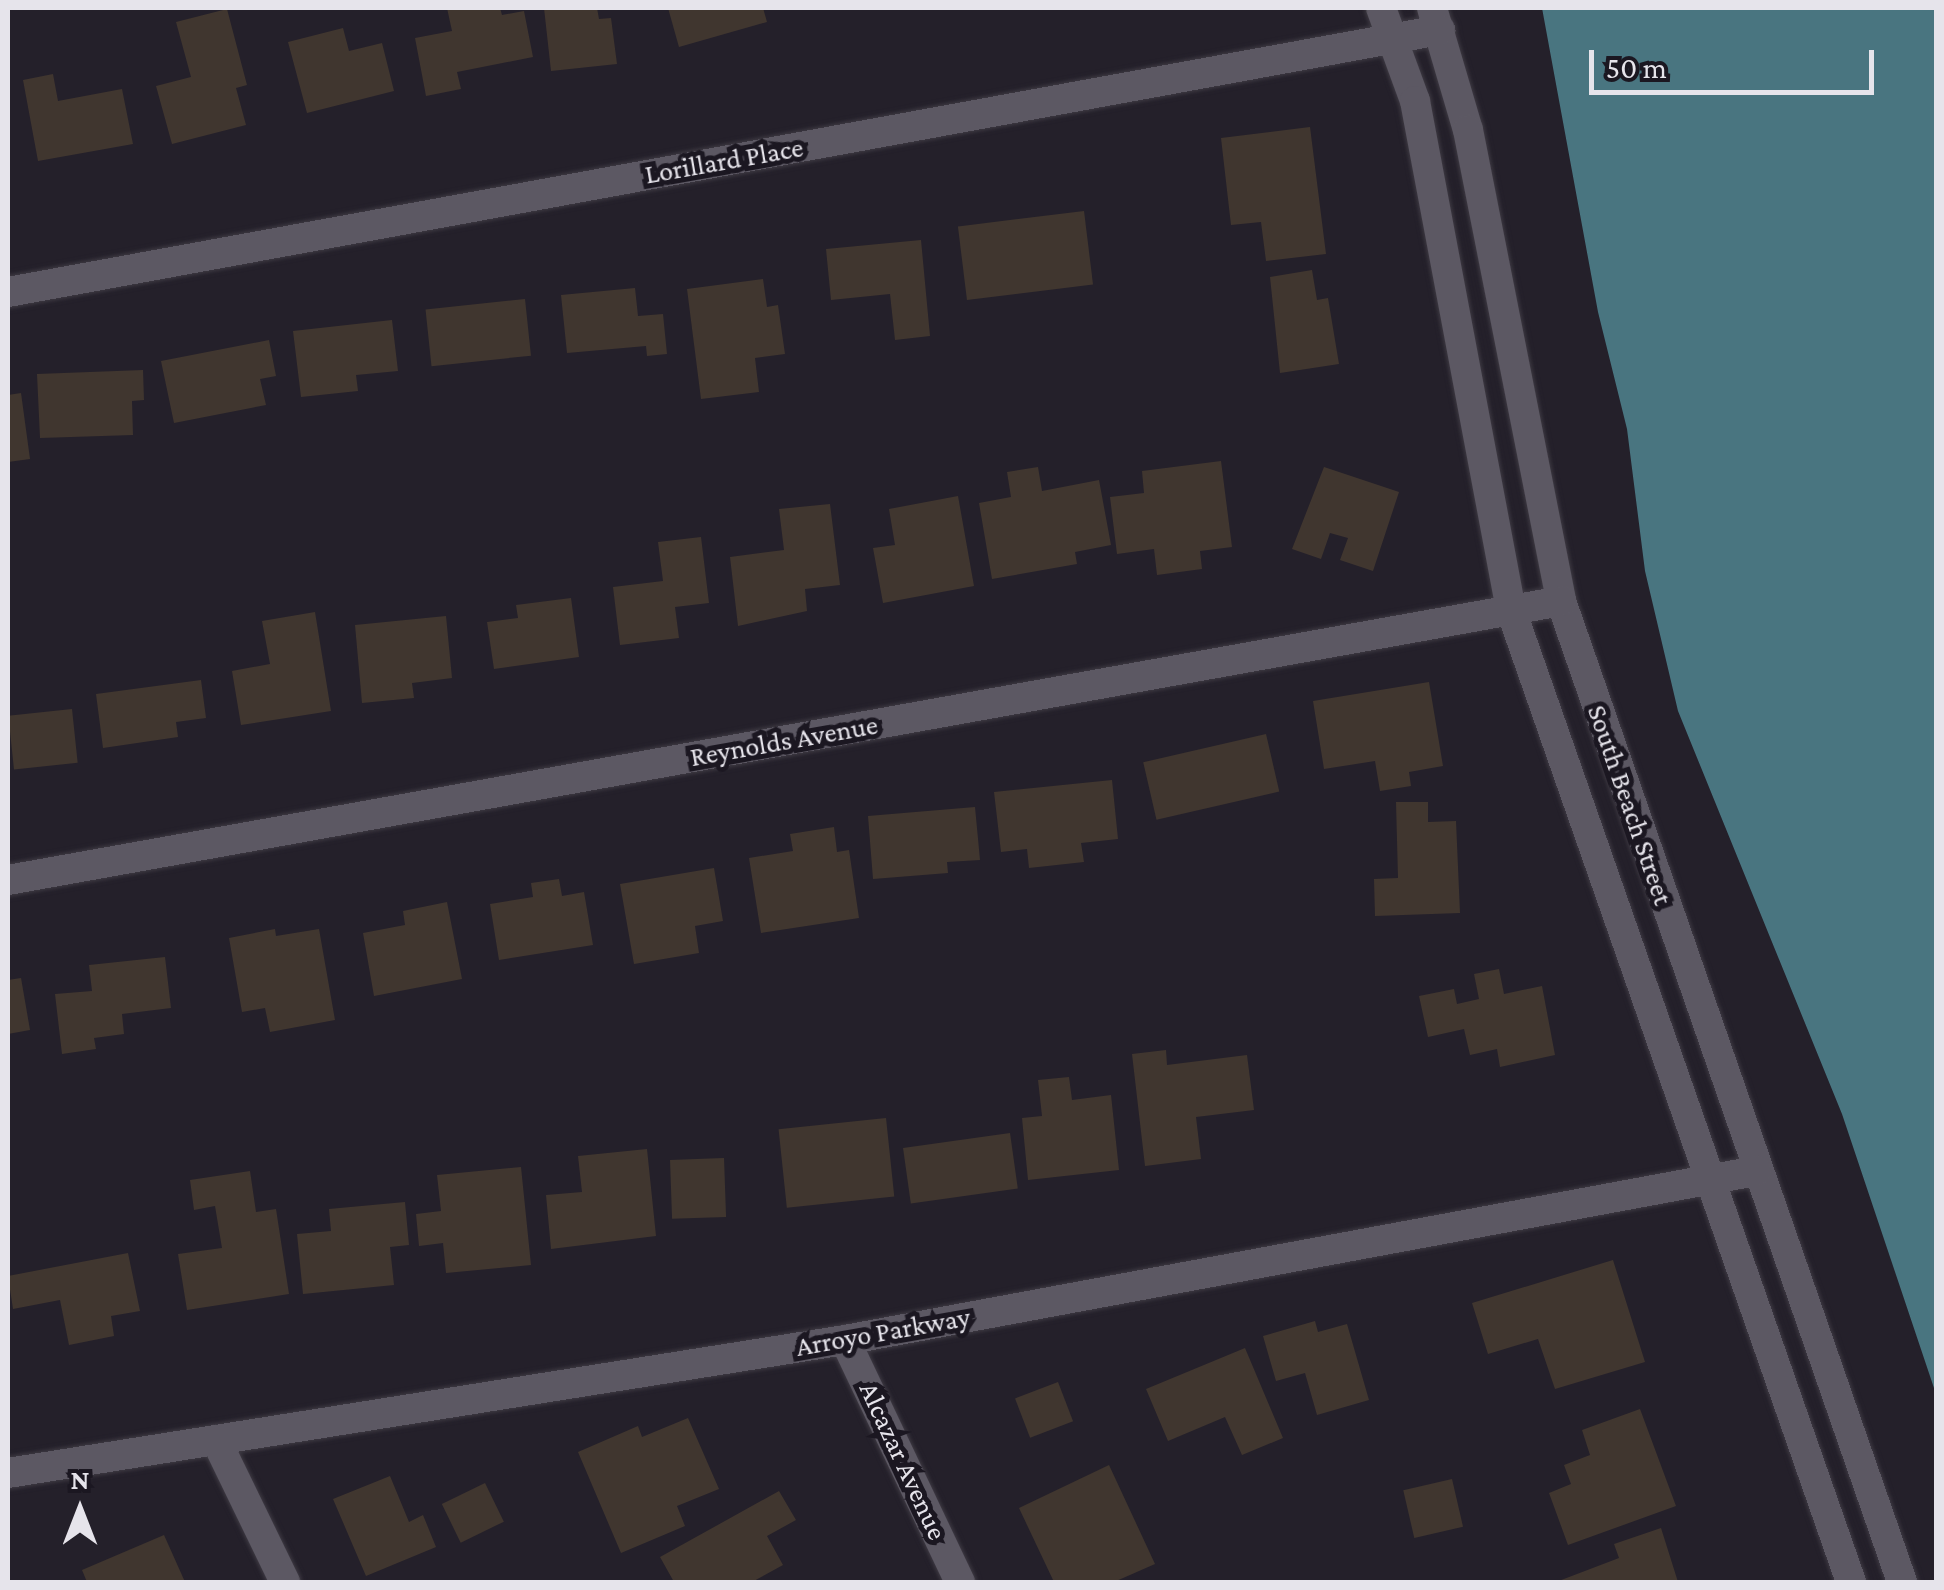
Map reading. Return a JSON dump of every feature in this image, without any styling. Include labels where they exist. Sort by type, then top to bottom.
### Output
[{"type":"street","points":[[1382,8],[1416,101],[1511,610],[1852,1582]]},
{"type":"street","name":"Lorillard Place","points":[[8,292],[1393,39],[1436,19]]},
{"type":"street","name":"South Beach Street","points":[[1436,19],[1468,130],[1561,602],[1902,1582]]},
{"type":"street","name":"Reynolds Avenue","points":[[8,880],[1561,602]]},
{"type":"street","name":"Arroyo Parkway","points":[[8,1474],[845,1340],[1756,1171]]},
{"type":"street","name":"Alcazar Avenue","points":[[845,1340],[960,1582]]},
{"type":"street","points":[[216,1440],[285,1582]]},
{"type":"water","points":[[1542,8],[1936,8],[1936,1394],[1842,1114],[1678,711],[1645,571],[1627,429],[1598,312]]},
{"type":"building","points":[[447,8],[500,8],[502,15],[524,11],[533,57],[457,72],[461,89],[426,96],[415,38],[452,31]]},
{"type":"building","points":[[544,8],[597,8],[599,19],[611,18],[617,64],[551,71]]},
{"type":"building","points":[[668,8],[763,8],[767,22],[679,47]]},
{"type":"building","points":[[227,9],[247,85],[236,88],[246,125],[172,144],[156,86],[191,77],[176,22]]},
{"type":"building","points":[[343,28],[349,51],[382,43],[394,91],[307,113],[288,42]]},
{"type":"building","points":[[53,74],[58,101],[122,89],[133,144],[38,161],[23,80]]},
{"type":"building","points":[[1310,127],[1326,254],[1266,261],[1261,222],[1231,225],[1221,138]]},
{"type":"building","points":[[1084,211],[1093,284],[967,300],[958,226]]},
{"type":"building","points":[[921,240],[930,336],[895,340],[890,294],[831,300],[826,249]]},
{"type":"building","points":[[1312,270],[1317,300],[1328,298],[1339,364],[1280,373],[1270,277]]},
{"type":"building","points":[[763,279],[767,307],[778,305],[785,354],[755,358],[759,392],[701,399],[687,289]]},
{"type":"building","points":[[635,288],[638,316],[663,314],[667,354],[647,356],[646,346],[567,353],[561,295]]},
{"type":"building","points":[[525,299],[531,356],[432,366],[426,309]]},
{"type":"building","points":[[392,320],[398,371],[356,375],[358,391],[301,397],[293,331]]},
{"type":"building","points":[[269,340],[276,376],[260,379],[266,405],[174,423],[161,361]]},
{"type":"building","points":[[143,370],[144,400],[132,401],[133,435],[40,438],[37,374]]},
{"type":"building","points":[[21,393],[30,459],[8,462],[8,395]]},
{"type":"building","points":[[1221,461],[1232,547],[1200,551],[1202,569],[1157,575],[1154,549],[1117,554],[1110,497],[1144,493],[1142,471]]},
{"type":"building","points":[[1038,467],[1042,491],[1099,480],[1111,545],[1075,552],[1077,564],[992,579],[979,503],[1011,497],[1007,472]]},
{"type":"building","points":[[1324,467],[1399,492],[1373,571],[1340,560],[1348,538],[1330,533],[1321,559],[1292,549]]},
{"type":"building","points":[[958,496],[974,586],[883,603],[873,548],[895,545],[889,509]]},
{"type":"building","points":[[830,504],[840,585],[805,589],[807,611],[738,626],[730,557],[784,550],[779,509]]},
{"type":"building","points":[[701,537],[709,603],[675,607],[679,638],[620,645],[613,587],[663,581],[658,542]]},
{"type":"building","points":[[571,598],[579,657],[494,669],[487,622],[518,618],[516,605]]},
{"type":"building","points":[[315,612],[331,711],[241,725],[232,671],[270,664],[262,621]]},
{"type":"building","points":[[446,616],[452,678],[412,683],[414,698],[362,703],[355,625]]},
{"type":"building","points":[[201,680],[206,718],[176,722],[178,737],[103,748],[96,694]]},
{"type":"building","points":[[1429,682],[1443,766],[1409,772],[1411,786],[1380,791],[1375,761],[1324,769],[1313,701]]},
{"type":"building","points":[[72,709],[78,763],[14,769],[8,716]]},
{"type":"building","points":[[1266,734],[1279,791],[1157,820],[1143,762]]},
{"type":"building","points":[[1112,780],[1118,839],[1081,843],[1084,862],[1029,868],[1027,849],[1001,852],[994,792]]},
{"type":"building","points":[[1396,802],[1428,802],[1428,822],[1456,821],[1460,913],[1375,916],[1374,879],[1398,878]]},
{"type":"building","points":[[975,807],[980,860],[947,862],[948,873],[873,879],[868,816]]},
{"type":"building","points":[[834,827],[837,852],[849,850],[859,918],[761,933],[749,858],[793,851],[790,834]]},
{"type":"building","points":[[714,868],[723,921],[695,926],[699,953],[634,964],[620,884]]},
{"type":"building","points":[[559,879],[562,896],[584,892],[593,945],[499,960],[490,904],[533,897],[531,883]]},
{"type":"building","points":[[447,902],[462,979],[374,996],[363,933],[405,925],[403,911]]},
{"type":"building","points":[[275,929],[276,936],[319,929],[335,1020],[270,1032],[265,1008],[242,1012],[229,938]]},
{"type":"building","points":[[165,957],[171,1008],[122,1014],[124,1034],[94,1038],[96,1049],[62,1054],[55,994],[92,991],[89,965]]},
{"type":"building","points":[[1499,969],[1504,994],[1542,986],[1555,1055],[1500,1067],[1497,1049],[1470,1055],[1464,1029],[1428,1037],[1419,996],[1454,989],[1457,1004],[1479,999],[1474,974]]},
{"type":"building","points":[[21,978],[30,1030],[8,1034],[8,980]]},
{"type":"building","points":[[1166,1050],[1167,1065],[1247,1055],[1254,1110],[1196,1117],[1201,1159],[1145,1166],[1132,1054]]},
{"type":"building","points":[[1069,1077],[1072,1100],[1111,1095],[1119,1170],[1028,1180],[1022,1118],[1042,1116],[1038,1080]]},
{"type":"building","points":[[886,1118],[894,1197],[787,1208],[779,1129]]},
{"type":"building","points":[[1010,1133],[1018,1188],[911,1203],[903,1148]]},
{"type":"building","points":[[647,1149],[656,1236],[551,1249],[546,1195],[582,1192],[578,1156]]},
{"type":"building","points":[[724,1158],[726,1217],[672,1219],[670,1160]]},
{"type":"building","points":[[521,1167],[531,1265],[446,1273],[443,1243],[419,1246],[416,1214],[441,1211],[437,1175]]},
{"type":"building","points":[[250,1171],[256,1212],[276,1209],[289,1294],[187,1310],[178,1254],[222,1248],[215,1206],[194,1210],[190,1180]]},
{"type":"building","points":[[405,1202],[409,1245],[390,1247],[394,1285],[303,1294],[297,1234],[331,1231],[329,1209]]},
{"type":"building","points":[[128,1253],[140,1311],[111,1316],[114,1336],[69,1345],[60,1300],[13,1309],[8,1276]]},
{"type":"building","points":[[1613,1260],[1645,1362],[1555,1389],[1538,1339],[1488,1354],[1472,1303]]},
{"type":"building","points":[[1315,1321],[1318,1332],[1347,1324],[1369,1400],[1317,1415],[1305,1373],[1276,1381],[1263,1336]]},
{"type":"building","points":[[1245,1348],[1283,1438],[1242,1455],[1225,1417],[1168,1441],[1146,1389]]},
{"type":"building","points":[[1058,1382],[1073,1421],[1030,1438],[1015,1398]]},
{"type":"building","points":[[1640,1409],[1676,1506],[1568,1545],[1549,1493],[1571,1484],[1564,1465],[1590,1455],[1582,1430]]},
{"type":"building","points":[[688,1418],[719,1489],[677,1506],[685,1526],[621,1553],[578,1452],[638,1426],[642,1437]]},
{"type":"building","points":[[1109,1465],[1155,1564],[1114,1582],[1054,1582],[1019,1508]]},
{"type":"building","points":[[390,1476],[409,1522],[423,1515],[436,1547],[366,1576],[333,1499]]},
{"type":"building","points":[[1452,1479],[1463,1527],[1414,1538],[1403,1490]]},
{"type":"building","points":[[485,1483],[504,1522],[461,1543],[442,1504]]},
{"type":"building","points":[[779,1491],[796,1520],[767,1536],[783,1565],[752,1582],[674,1582],[660,1557]]},
{"type":"building","points":[[1661,1528],[1678,1582],[1556,1582],[1619,1558],[1614,1544]]},
{"type":"building","points":[[164,1535],[185,1582],[87,1582],[82,1570]]}]
